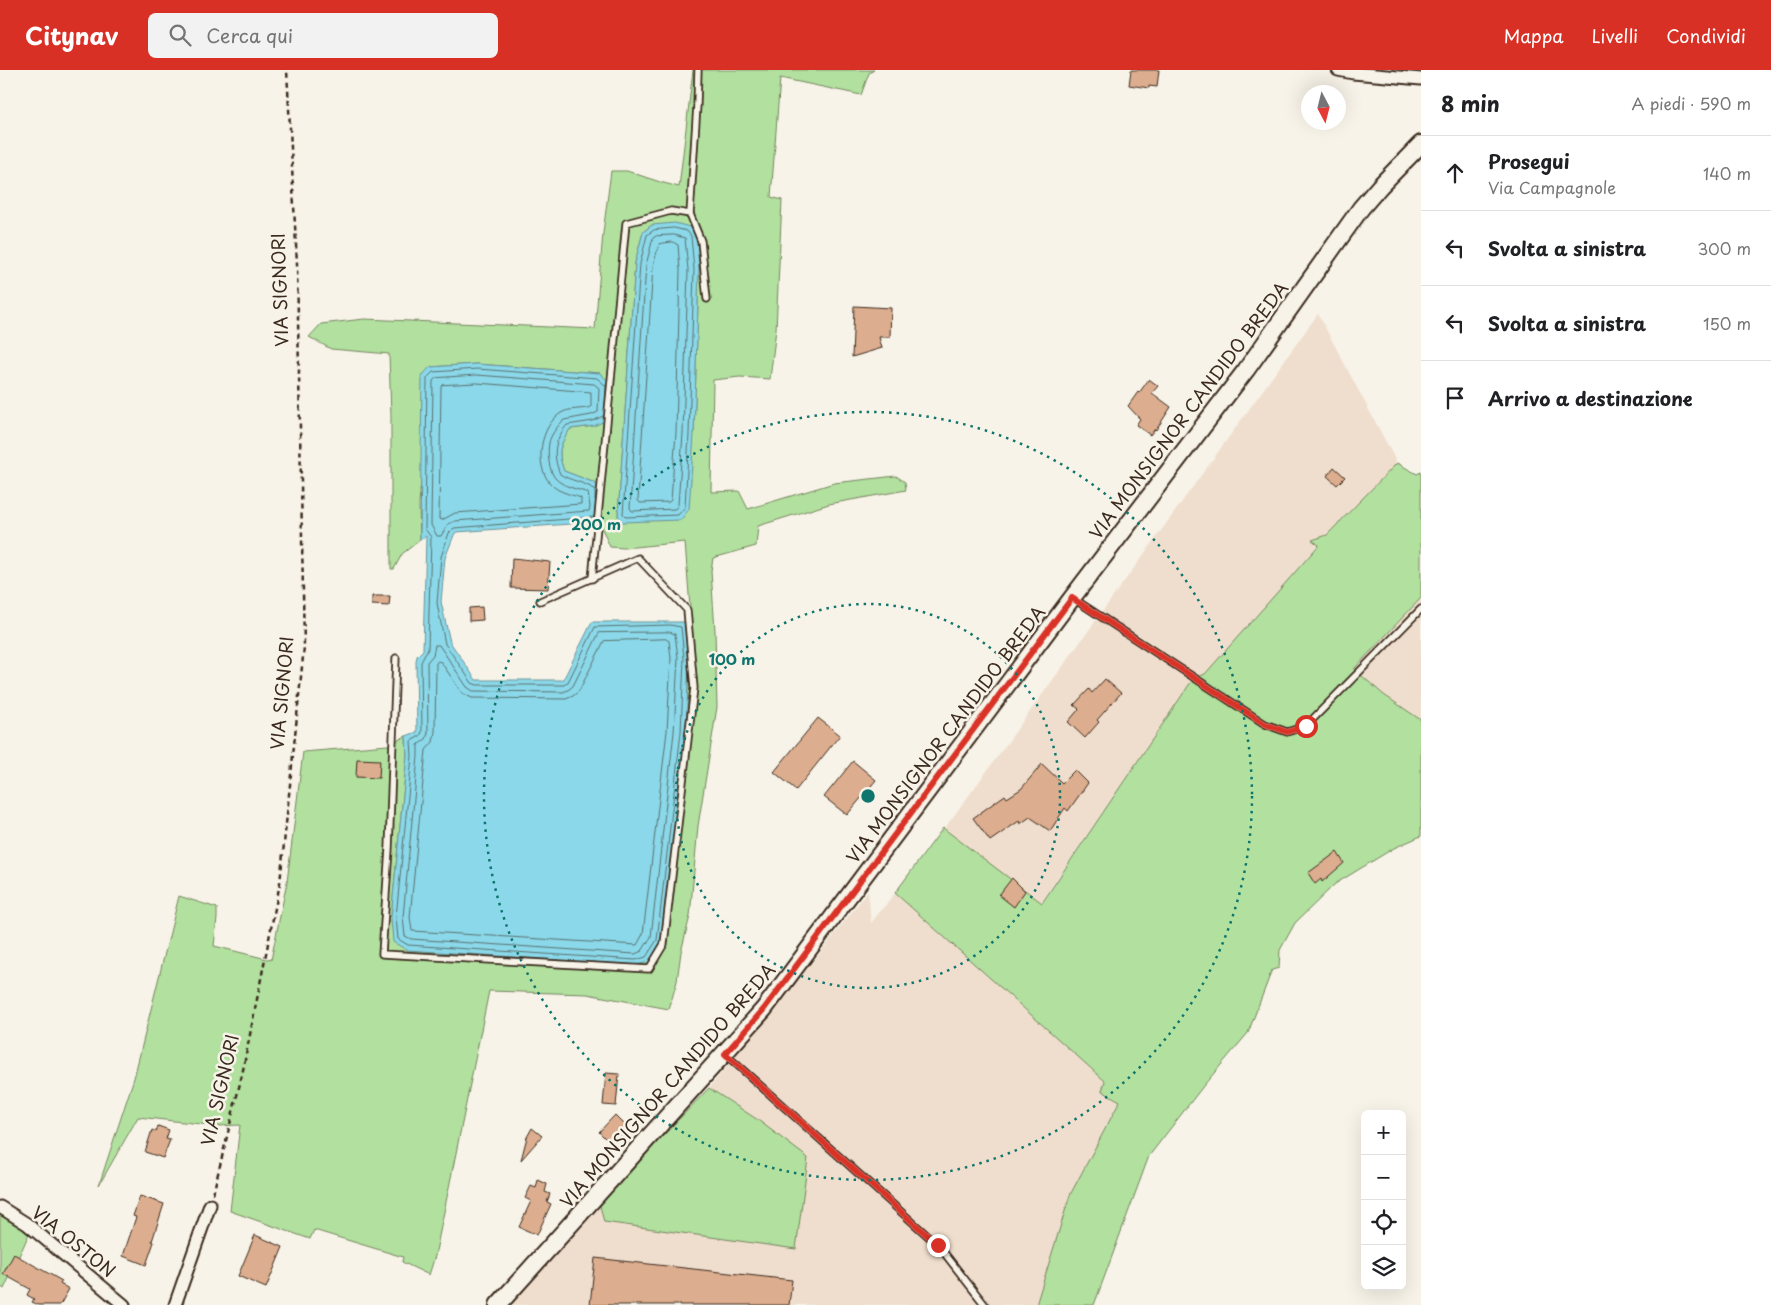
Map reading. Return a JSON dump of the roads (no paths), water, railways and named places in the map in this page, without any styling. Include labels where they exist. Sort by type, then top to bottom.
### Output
[{"type":"main road","name":"VIA MONSIGNOR CANDIDO BREDA","points":[[498,1305],[764,1009],[1072,598],[1246,370],[1361,208],[1421,144]]},
{"type":"main road","name":"VIA MONSIGNOR CANDIDO BREDA","points":[[1399,166],[1421,151]]},
{"type":"street","points":[[1338,70],[1421,79]]},
{"type":"street","points":[[175,1305],[210,1205]]},
{"type":"street","name":"VIA OSTON","points":[[0,1207],[27,1224],[124,1305]]},
{"type":"lane","points":[[698,70],[698,105],[690,214],[701,241],[707,299]]},
{"type":"lane","points":[[592,579],[626,223],[671,210],[690,214]]},
{"type":"lane","points":[[396,658],[389,849],[382,954],[649,969],[664,944],[694,688],[687,610],[638,558],[540,601]]},
{"type":"lane","points":[[1072,598],[1265,724],[1287,732],[1306,726],[1421,609]]},
{"type":"lane","points":[[725,1054],[938,1245],[985,1305]]},
{"type":"water","points":[[675,223],[690,227],[697,233],[699,269],[694,434],[689,509],[681,520],[622,522],[618,516],[635,263],[643,232],[652,225]]},
{"type":"water","points":[[476,364],[600,373],[611,384],[609,419],[594,426],[570,429],[560,449],[560,459],[564,471],[595,483],[600,490],[599,522],[456,532],[454,535],[445,558],[441,602],[450,642],[476,680],[563,680],[592,622],[686,622],[689,658],[686,733],[662,941],[649,962],[636,965],[407,950],[393,942],[391,917],[407,755],[406,736],[417,732],[416,661],[417,656],[423,650],[426,536],[420,540],[422,376],[430,367]]}]
